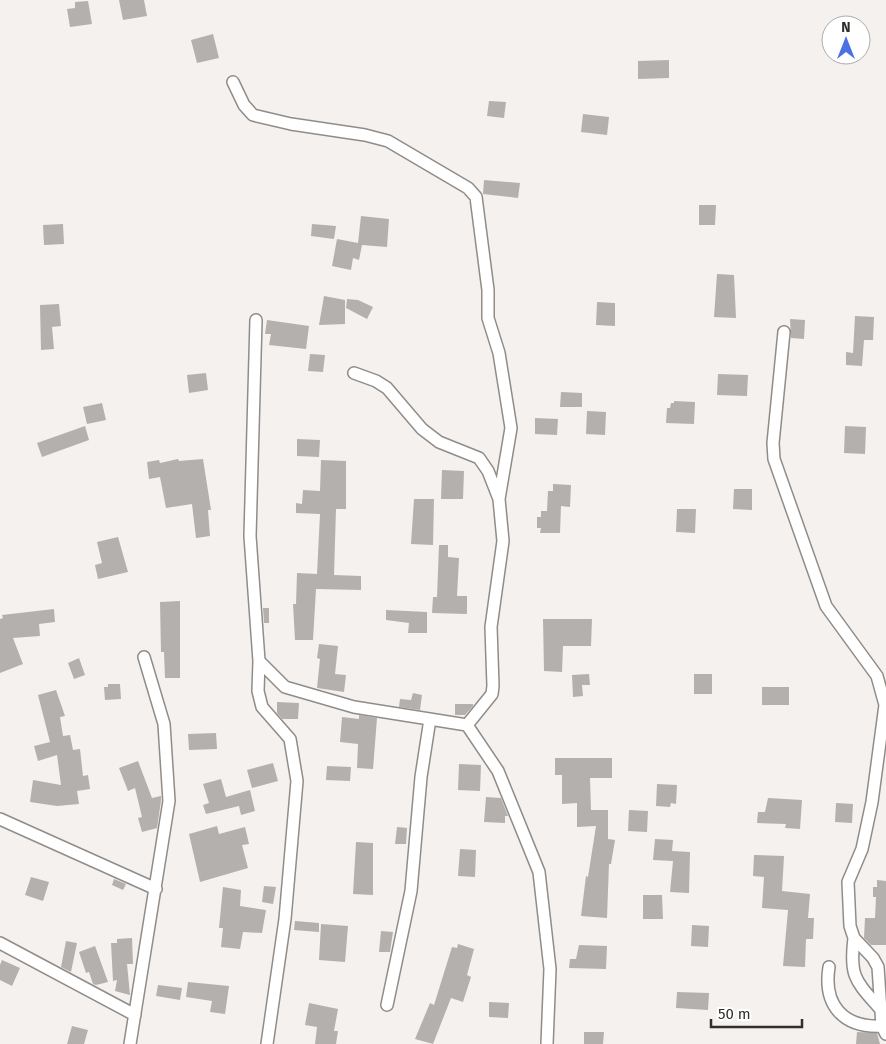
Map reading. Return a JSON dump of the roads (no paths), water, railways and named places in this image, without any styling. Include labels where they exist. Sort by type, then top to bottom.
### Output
[{"type":"street","points":[[233,82],[244,105],[253,115],[291,124],[365,135],[388,141],[468,188],[476,197],[488,290],[488,318],[499,353],[510,428],[499,499],[503,541],[491,628],[492,694],[467,725]]},
{"type":"street","points":[[256,320],[250,536],[259,661],[258,691],[262,707],[290,739],[297,781],[285,918],[267,1044]]},
{"type":"street","points":[[784,332],[773,443],[774,459],[826,606],[877,676],[885,705],[874,786],[862,850],[848,882],[850,926],[854,938],[851,964],[853,974],[882,1011]]},
{"type":"street","points":[[354,373],[376,381],[387,388],[422,429],[439,442],[479,458],[488,471],[499,499]]},
{"type":"street","points":[[130,1044],[169,802],[164,724],[144,657]]},
{"type":"street","points":[[259,661],[285,686],[354,707],[467,725],[498,771],[539,872],[550,969],[546,1044]]},
{"type":"street","points":[[387,1004],[411,891],[421,777],[430,719]]},
{"type":"street","points":[[874,786],[886,789]]},
{"type":"street","points":[[0,819],[156,889]]},
{"type":"street","points":[[829,967],[827,978],[829,1000],[836,1010],[854,1022],[884,1030],[878,967],[873,958],[854,938]]},
{"type":"street","points":[[0,943],[135,1015]]}]
